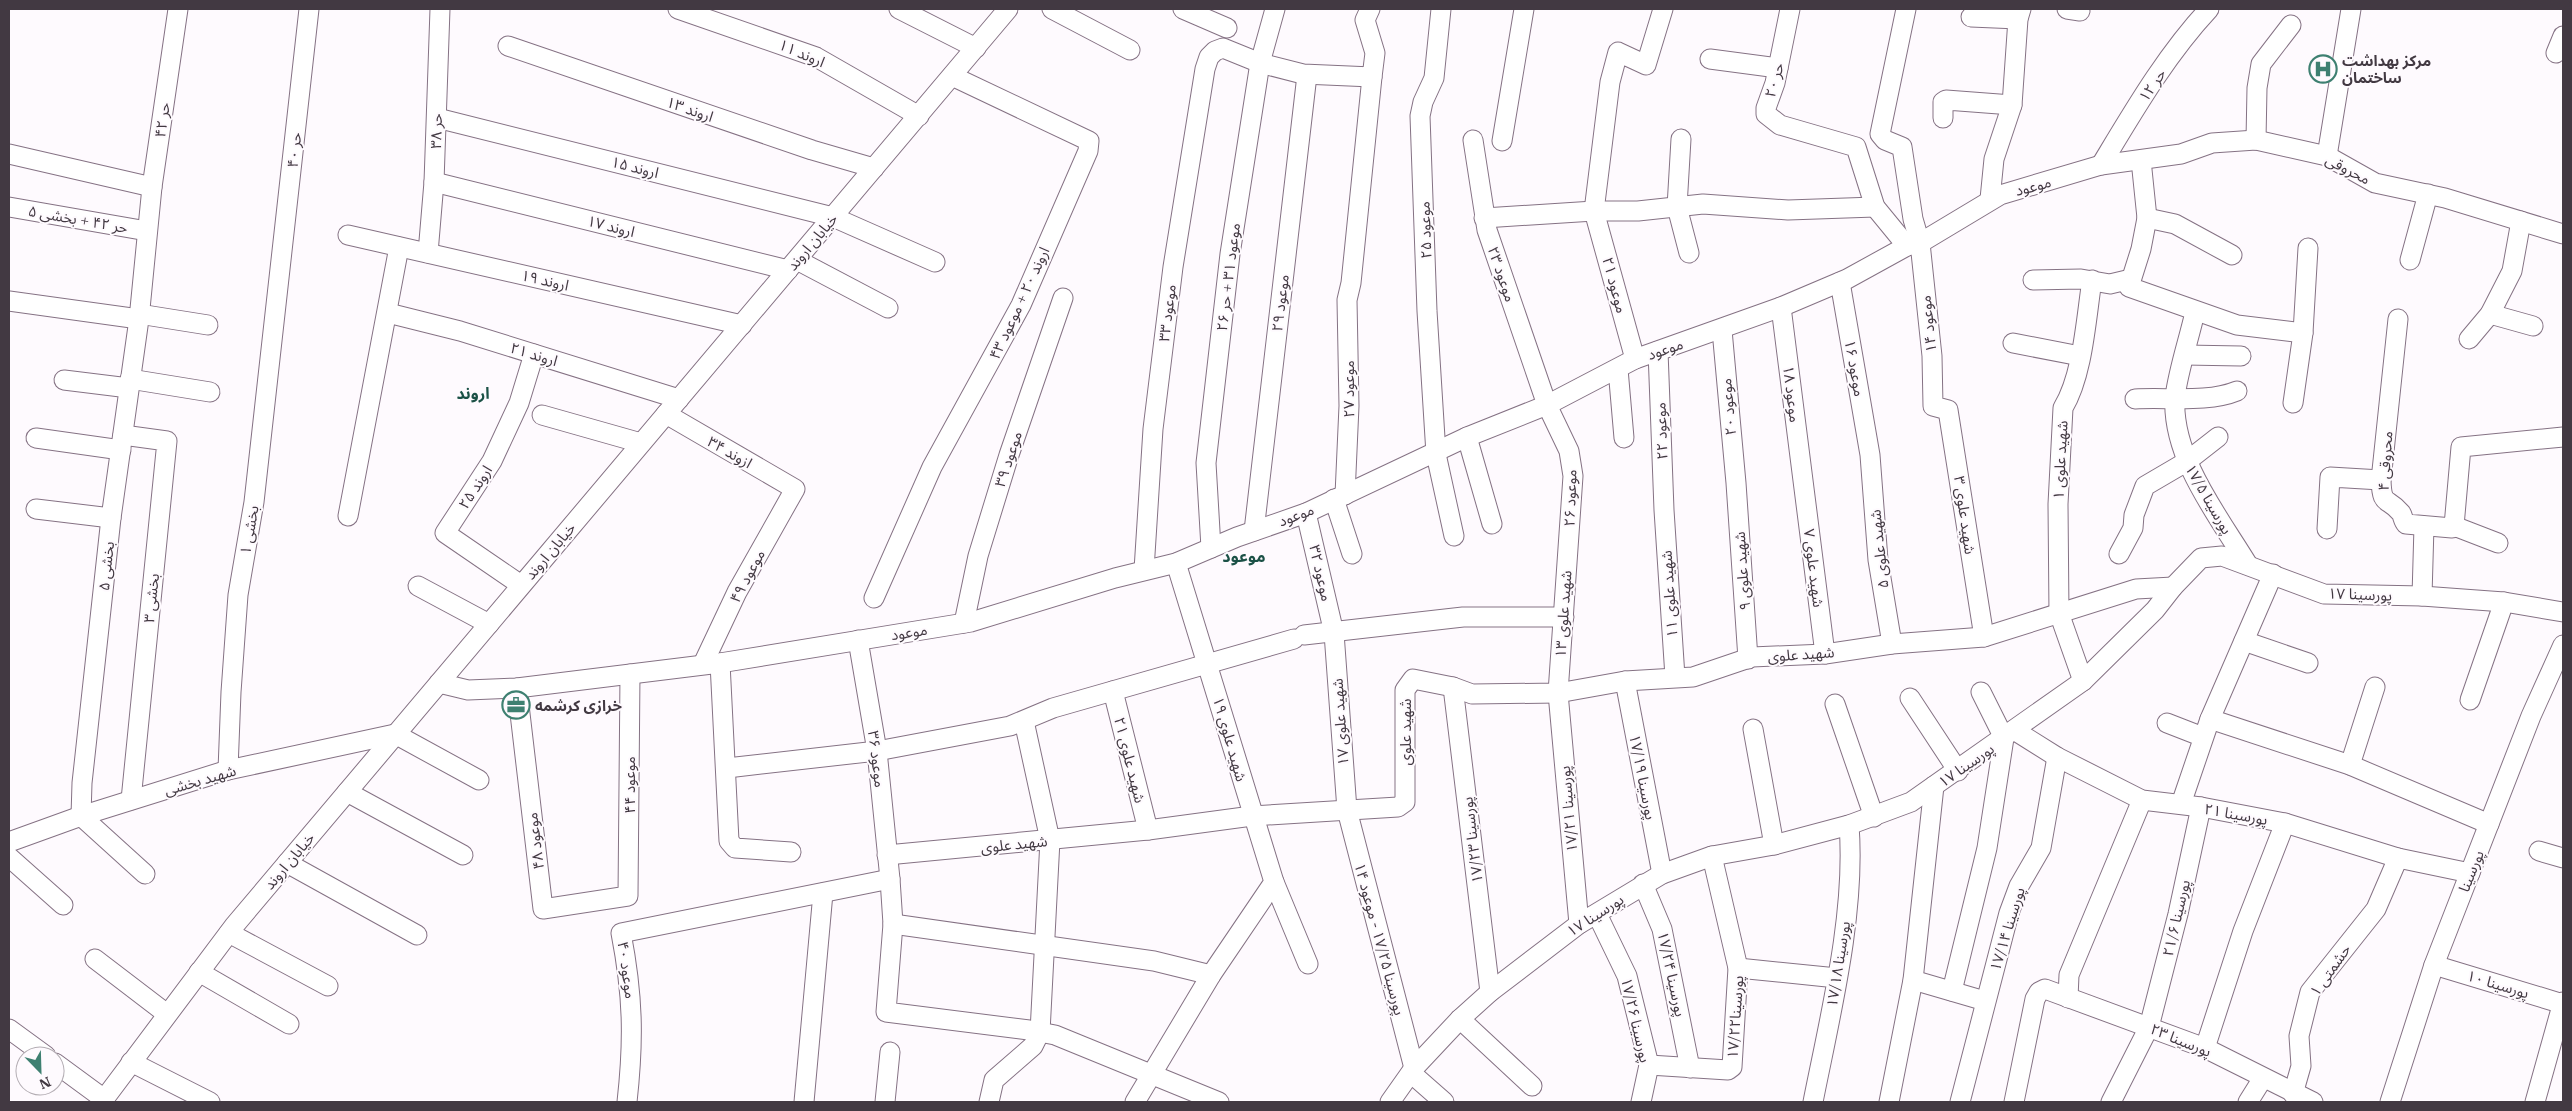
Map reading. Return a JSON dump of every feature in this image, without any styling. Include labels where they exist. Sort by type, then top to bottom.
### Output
[{"type":"street","name":"حر ۴۲","points":[[147,231],[178,9]]},
{"type":"street","name":"حر ۴۰","points":[[279,290],[309,9]]},
{"type":"street","name":"حر ۳۸","points":[[428,253],[434,182],[440,9]]},
{"type":"street","name":"اروند ۱۱","points":[[678,9],[816,57],[918,116]]},
{"type":"street","points":[[899,9],[976,48]]},
{"type":"street","name":"خیابان اروند","points":[[103,1100],[229,933],[286,864],[1008,9]]},
{"type":"street","points":[[1052,9],[1130,50]]},
{"type":"street","points":[[1183,9],[1228,28]]},
{"type":"street","name":"موعود ۳۱ + حر ۲۶","points":[[1212,548],[1206,463],[1230,254],[1260,63],[1275,9]]},
{"type":"street","points":[[1260,63],[1307,75],[1372,77],[1375,53],[1365,20],[1370,9]]},
{"type":"street","name":"موعود ۲۵","points":[[1441,9],[1434,78],[1423,102],[1420,116],[1427,311],[1436,454],[1454,536]]},
{"type":"street","points":[[1502,141],[1524,9]]},
{"type":"street","points":[[1594,211],[1610,82],[1618,52],[1646,65],[1663,9]]},
{"type":"street","name":"حر ۲۰","points":[[1790,9],[1778,68],[1766,108],[1768,118],[1780,125],[1856,147],[1875,207]]},
{"type":"street","name":"موعود ۱۴","points":[[1906,9],[1880,128],[1881,138],[1902,147],[1913,219],[1913,245],[1932,356],[1933,406]]},
{"type":"street","name":"حر ۱۲","points":[[2101,165],[2157,77],[2208,9]]},
{"type":"street","points":[[2327,156],[2351,9]]},
{"type":"street","points":[[1971,17],[2020,14],[2012,105],[1994,159],[1990,199]]},
{"type":"street","points":[[2256,140],[2256,88],[2261,64],[2291,25]]},
{"type":"street","name":"اروند ۱۳","points":[[508,46],[803,147],[874,168]]},
{"type":"street","name":"موعود ۳۳","points":[[1144,570],[1153,429],[1173,268],[1205,69],[1209,57],[1214,51],[1223,48],[1260,63]]},
{"type":"street","points":[[1710,59],[1778,68]]},
{"type":"street","name":"موعود ۲۹","points":[[1254,531],[1307,75]]},
{"type":"street","name":"اروند ۲۰ + موعود ۴۳","points":[[874,598],[932,467],[1021,305],[1088,150],[1089,141],[952,76]]},
{"type":"street","name":"موعود ۲۷","points":[[1339,497],[1349,406],[1347,300],[1351,283],[1372,77]]},
{"type":"street","points":[[1943,118],[1943,102],[1946,100],[2012,105]]},
{"type":"street","name":"اروند ۱۵","points":[[437,118],[833,217],[935,262]]},
{"type":"street","points":[[1681,139],[1677,207],[1689,253]]},
{"type":"street","name":"موعود ۲۳","points":[[1473,140],[1484,218],[1546,405]]},
{"type":"street","name":"محروقی","points":[[2101,165],[2182,154],[2212,143],[2256,140],[2327,156],[2375,183],[2428,194],[2563,234]]},
{"type":"street","points":[[9,154],[152,187]]},
{"type":"street","points":[[2130,283],[2141,249],[2147,218],[2141,160]]},
{"type":"street","name":"موعود","points":[[439,683],[468,690],[517,688],[712,663],[964,623],[1176,562],[1306,513],[1467,438],[1546,405],[1635,359],[1722,330],[1840,282],[1913,245],[1990,199],[2101,165]]},
{"type":"street","name":"اروند ۱۷","points":[[434,182],[792,265],[888,308]]},
{"type":"street","points":[[2410,260],[2428,194]]},
{"type":"street","points":[[1484,218],[1594,211],[1638,211],[1702,204],[1788,210],[1875,207],[1913,245]]},
{"type":"street","name":"حر ۴۲ + بخشی ۵","points":[[9,207],[147,231]]},
{"type":"street","name":"موعود ۲۱","points":[[1594,211],[1635,359]]},
{"type":"street","points":[[2147,218],[2175,224],[2232,255]]},
{"type":"street","points":[[2469,339],[2490,314],[2512,271],[2521,221]]},
{"type":"street","name":"بخشی ۵","points":[[81,816],[82,783],[111,518],[139,316],[147,231]]},
{"type":"street","name":"اروند ۱۹","points":[[348,235],[742,325]]},
{"type":"street","points":[[348,516],[388,313],[399,246]]},
{"type":"street","points":[[2294,403],[2303,333],[2308,248]]},
{"type":"street","points":[[2033,280],[2092,280],[2110,284],[2130,283],[2195,312],[2237,325],[2303,333]]},
{"type":"street","name":"شهید علوی ۱","points":[[2083,681],[2059,613],[2060,454],[2063,408],[2070,397],[2080,356],[2092,280]]},
{"type":"street","name":"موعود ۱۶","points":[[1840,282],[1870,455]]},
{"type":"street","name":"بخشی ۱","points":[[228,770],[238,596],[254,502],[279,290]]},
{"type":"street","name":"موعود ۳۹","points":[[964,623],[978,556],[1008,455],[1063,298]]},
{"type":"street","points":[[9,301],[208,325]]},
{"type":"street","name":"موعود ۱۸","points":[[1781,307],[1803,481]]},
{"type":"street","name":"پورسینا ۱۷/۵","points":[[2195,312],[2175,397],[2177,427],[2186,462],[2248,566]]},
{"type":"street","name":"اروند ۲۱","points":[[388,313],[460,331],[679,399]]},
{"type":"street","points":[[2490,314],[2533,326]]},
{"type":"street","name":"محروقی ۴","points":[[2398,319],[2382,480],[2383,499],[2402,514],[2406,524],[2454,526]]},
{"type":"street","name":"موعود ۲۰","points":[[1722,330],[1736,483]]},
{"type":"street","points":[[2013,343],[2080,356]]},
{"type":"street","name":"موعود ۲۲","points":[[1658,351],[1664,510]]},
{"type":"street","name":"اروند ۲۵","points":[[521,585],[445,533],[492,461],[519,403],[534,354]]},
{"type":"street","points":[[2185,355],[2241,356]]},
{"type":"street","points":[[1618,369],[1624,438]]},
{"type":"street","points":[[64,380],[130,383],[210,392]]},
{"type":"street","points":[[2135,399],[2175,397],[2208,399],[2223,397],[2236,392]]},
{"type":"street","name":"موعود ۲۶","points":[[1546,405],[1569,451],[1573,476],[1568,535]]},
{"type":"street","name":"شهید علوی ۳","points":[[1933,406],[1948,410],[1984,637]]},
{"type":"street","name":"ازوند ۳۴","points":[[666,414],[795,489]]},
{"type":"street","points":[[542,415],[641,443]]},
{"type":"street","points":[[2119,554],[2133,528],[2134,515],[2145,486],[2186,462],[2218,437]]},
{"type":"street","points":[[2498,543],[2454,526],[2461,447],[2563,437]]},
{"type":"street","points":[[36,438],[122,442]]},
{"type":"street","points":[[1467,438],[1492,524]]},
{"type":"street","name":"بخشی ۳","points":[[122,442],[167,440],[131,800]]},
{"type":"street","name":"شهید علوی ۵","points":[[1870,455],[1878,560],[1892,644]]},
{"type":"street","points":[[2327,529],[2330,477],[2382,480]]},
{"type":"street","name":"شهید علوی ۷","points":[[1803,481],[1825,654]]},
{"type":"street","name":"شهید علوی ۹","points":[[1736,483],[1748,659]]},
{"type":"street","name":"موعود ۴۹","points":[[712,663],[737,592],[795,489]]},
{"type":"street","points":[[1339,497],[1352,554]]},
{"type":"street","points":[[36,510],[111,518]]},
{"type":"street","name":"شهید علوی ۱۱","points":[[1664,510],[1675,678]]},
{"type":"street","name":"موعود ۳۲","points":[[1306,513],[1334,633]]},
{"type":"street","points":[[2422,596],[2424,526]]},
{"type":"street","name":"شهید علوی ۱۳","points":[[1558,693],[1568,535]]},
{"type":"street","name":"پورسینا ۱۷","points":[[1390,1102],[1413,1070],[1460,1020],[1490,992],[1579,924],[1662,874],[1712,856],[1774,845],[1849,825],[1911,802],[1958,771],[2083,681],[2155,610],[2173,587],[2201,558],[2222,556],[2324,594],[2422,596],[2504,602],[2563,612]]},
{"type":"street","name":"شهید علوی ۱۹","points":[[1176,562],[1252,816],[1274,882],[1308,964]]},
{"type":"street","points":[[2181,804],[2210,719],[2273,574]]},
{"type":"street","points":[[418,586],[489,624]]},
{"type":"street","name":"شهید علوی","points":[[887,855],[1148,830],[1252,816],[1398,807],[1405,802],[1405,690],[1413,679],[1453,687],[1472,694],[1558,693],[1625,680],[1693,677],[1748,659],[1825,654],[1892,644],[1984,637],[2136,588],[2173,587]]},
{"type":"street","points":[[2470,700],[2504,602]]},
{"type":"street","points":[[727,768],[877,751],[962,737],[1010,726],[1053,708],[1299,637],[1463,617],[1564,617]]},
{"type":"street","name":"شهید علوی ۱۷","points":[[1334,633],[1347,810]]},
{"type":"street","name":"موعود ۳۶","points":[[858,640],[877,751],[890,879],[893,924],[886,1012],[1040,1032]]},
{"type":"street","points":[[2244,641],[2308,663]]},
{"type":"street","name":"پورسینا","points":[[2390,1102],[2434,964],[2531,716],[2563,645]]},
{"type":"street","points":[[712,663],[727,768],[731,844],[735,848],[791,852]]},
{"type":"street","name":"موعود ۴۴","points":[[628,896],[630,674]]},
{"type":"street","name":"پورسینا ۱۷/۱۹","points":[[1625,680],[1662,874]]},
{"type":"street","name":"پورسینا ۱۷/۲۳","points":[[1453,687],[1490,992]]},
{"type":"street","points":[[2350,765],[2375,687]]},
{"type":"street","name":"موعود ۴۸","points":[[517,688],[544,909],[628,896]]},
{"type":"street","name":"شهید علوی ۲۱","points":[[1113,691],[1148,830]]},
{"type":"street","points":[[1952,990],[1987,848],[2009,734],[1981,692]]},
{"type":"street","name":"پورسینا ۱۷/۲۱","points":[[1558,693],[1579,924]]},
{"type":"street","points":[[1910,698],[1958,771]]},
{"type":"street","points":[[1835,704],[1874,817]]},
{"type":"street","points":[[2210,719],[2350,765],[2489,824]]},
{"type":"street","points":[[989,1102],[994,1080],[1033,1046],[1040,1032],[1043,944],[1050,840],[1024,721]]},
{"type":"street","points":[[2167,724],[2203,738]]},
{"type":"street","points":[[1753,729],[1774,845]]},
{"type":"street","points":[[395,734],[479,780]]},
{"type":"street","name":"شهید بخشی","points":[[9,842],[81,816],[228,770],[395,734]]},
{"type":"street","name":"پورسینا ۲۱","points":[[2009,734],[2142,800],[2201,807],[2285,823],[2398,858],[2470,873]]},
{"type":"street","name":"پورسینا ۱۷/۱۴","points":[[1960,1102],[2009,913],[2019,886],[2041,848],[2057,758]]},
{"type":"street","points":[[1889,1102],[1913,980],[1934,786]]},
{"type":"street","points":[[347,792],[463,855]]},
{"type":"street","points":[[2068,998],[2069,975],[2142,800]]},
{"type":"street","name":"پورسینا ۲۱/۶","points":[[2111,1102],[2149,1027],[2178,914],[2201,807]]},
{"type":"street","name":"پورسینا ۱۷/۲۵ - موعود ۱۴","points":[[1347,810],[1413,1070]]},
{"type":"street","points":[[81,816],[145,874]]},
{"type":"street","points":[[2205,1048],[2243,931],[2285,823]]},
{"type":"street","name":"پورسینا ۱۷/۱۸","points":[[1813,1102],[1837,978],[1852,862],[1849,825]]},
{"type":"street","points":[[2539,852],[2563,858]]},
{"type":"street","name":"پورسینا۱۷/۲۲","points":[[1649,1065],[1728,1070],[1732,1067],[1738,968],[1712,856]]},
{"type":"street","points":[[9,857],[63,905]]},
{"type":"street","name":"حشمتی ۱","points":[[2292,1094],[2301,1066],[2299,1036],[2310,992],[2376,909],[2398,858]]},
{"type":"street","points":[[286,864],[417,935]]},
{"type":"street","points":[[804,1102],[823,892],[890,879]]},
{"type":"street","points":[[1135,1102],[1211,975],[1274,882]]},
{"type":"street","name":"پورسینا ۱۷/۲۴","points":[[1643,884],[1662,929],[1690,1068]]},
{"type":"street","name":"موعود ۴۰","points":[[627,1102],[633,1053],[631,989],[621,933],[823,892]]},
{"type":"street","name":"پورسینا ۱۷/۲۶","points":[[1597,914],[1627,976],[1649,1065],[1641,1102]]},
{"type":"street","points":[[893,924],[1154,961],[1211,975]]},
{"type":"street","points":[[229,933],[328,986]]},
{"type":"street","points":[[94,959],[167,1014]]},
{"type":"street","name":"پورسینا ۱۰","points":[[2434,964],[2562,1009]]},
{"type":"street","points":[[1738,968],[1837,978]]},
{"type":"street","points":[[199,972],[289,1024]]},
{"type":"street","points":[[1913,980],[1985,1001]]},
{"type":"street","name":"پورسینا ۲۳","points":[[2014,1102],[2035,999],[2039,992],[2045,989],[2205,1048],[2292,1094],[2313,1102]]},
{"type":"street","points":[[2535,1102],[2562,1009]]},
{"type":"street","points":[[1460,1020],[1532,1086]]},
{"type":"street","points":[[9,1029],[32,1046]]},
{"type":"street","points":[[1040,1032],[1055,1035],[1219,1102]]},
{"type":"street","points":[[885,1102],[890,1052]]},
{"type":"street","points":[[131,1062],[210,1102]]},
{"type":"street","points":[[1413,1070],[1444,1102]]},
{"type":"street","points":[[65,1071],[103,1100]]},
{"type":"street","points":[[2248,1102],[2263,1078]]},
{"type":"place","name":"مرکز بهداشت ساختمان","points":[[2323,69]]},
{"type":"place","name":"خرازی کرشمه","points":[[516,705]]},
{"type":"district","name":"اروند","points":[[473,393]]},
{"type":"district","name":"موعود","points":[[1244,556]]}]
